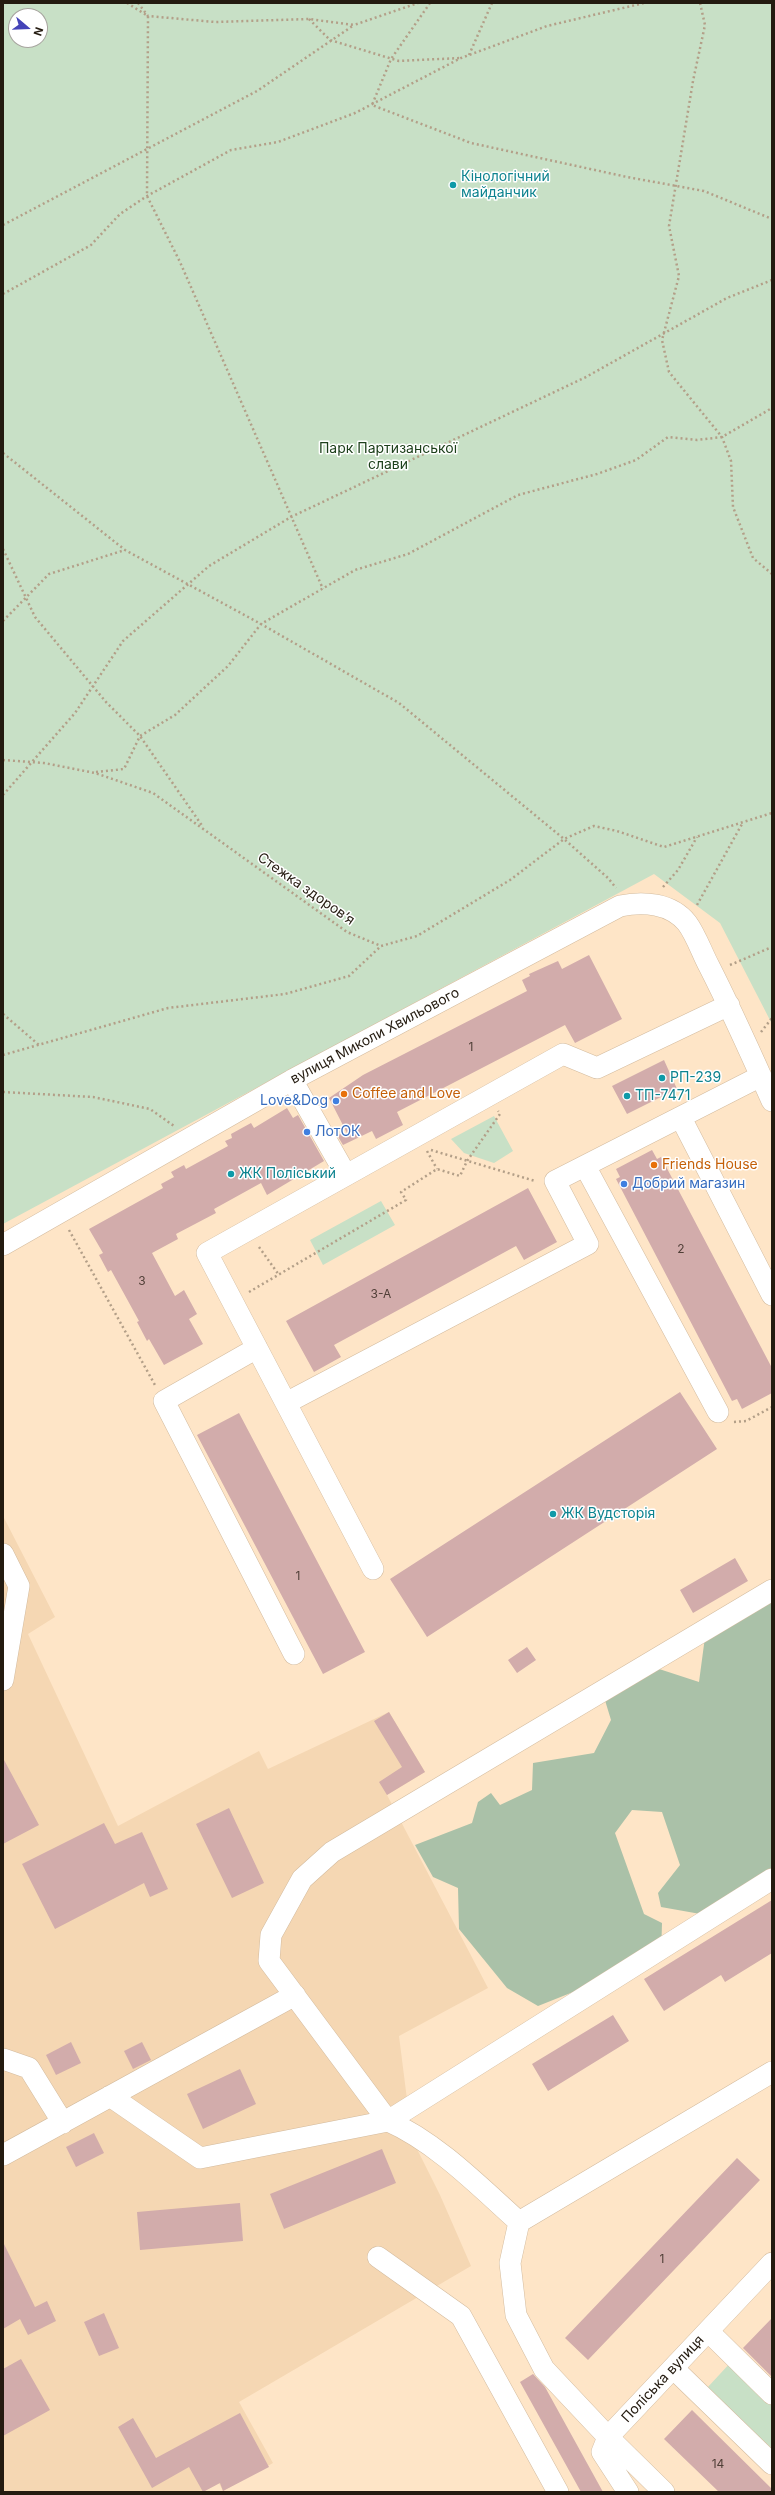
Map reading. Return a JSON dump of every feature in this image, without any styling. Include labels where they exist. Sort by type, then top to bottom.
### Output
[{"type":"street","points":[[642,903],[669,910],[687,923],[729,1005],[772,1101]]},
{"type":"street","name":"вулиця Миколи Хвильового","points":[[3,1245],[292,1080],[620,906],[642,903]]},
{"type":"street","points":[[373,1569],[207,1252],[563,1054],[597,1068],[729,1005]]},
{"type":"street","points":[[286,1402],[588,1244],[555,1181],[761,1076]]},
{"type":"street","points":[[292,1080],[346,1175]]},
{"type":"street","points":[[681,1118],[772,1295]]},
{"type":"street","points":[[585,1166],[718,1412]]},
{"type":"street","points":[[257,1348],[164,1401],[294,1654]]},
{"type":"street","points":[[3,1554],[19,1586],[3,1680]]},
{"type":"street","points":[[519,2222],[471,2179],[407,2130],[388,2121],[269,1961],[271,1935],[302,1879],[332,1852],[772,1590]]},
{"type":"street","points":[[110,2096],[200,2158],[388,2121],[772,1879]]},
{"type":"street","points":[[3,2155],[295,1995]]},
{"type":"street","points":[[3,2059],[29,2068],[63,2123]]},
{"type":"street","points":[[664,2492],[608,2437],[544,2369],[516,2315],[510,2263],[519,2222],[772,2072]]},
{"type":"street","points":[[378,2257],[461,2316],[558,2492]]},
{"type":"street","name":"Поліська вулиця","points":[[608,2437],[772,2264]]},
{"type":"street","points":[[708,2332],[772,2394]]},
{"type":"street","points":[[674,2368],[772,2464]]},
{"type":"street","points":[[608,2437],[602,2452],[628,2492]]},
{"type":"path","points":[[127,3],[148,16],[215,22],[309,19],[354,25]]},
{"type":"path","points":[[138,3],[148,16],[146,196],[180,262],[323,589]]},
{"type":"path","points":[[3,225],[147,147],[257,91],[354,25],[418,3]]},
{"type":"path","points":[[372,105],[391,59],[430,3]]},
{"type":"path","points":[[469,55],[492,3]]},
{"type":"path","points":[[3,294],[91,245],[120,214],[146,196],[231,150],[278,142],[372,105],[461,58],[547,26],[644,3]]},
{"type":"path","points":[[700,3],[705,25],[693,81],[669,226],[679,276],[662,340],[669,372],[722,437],[731,461],[733,507],[753,558],[772,574]]},
{"type":"path","points":[[309,19],[330,40],[391,59],[399,61],[461,58]]},
{"type":"path","points":[[372,105],[471,143],[704,191],[772,219]]},
{"type":"path","points":[[3,795],[75,713],[123,641],[209,566],[291,517],[586,377],[727,298],[772,280]]},
{"type":"path","points":[[95,772],[124,769],[140,736],[175,715],[228,666],[262,624],[355,570],[408,554],[518,495],[597,474],[636,460],[668,437],[697,440],[722,437],[772,408]]},
{"type":"path","points":[[3,453],[125,550],[262,624],[399,703],[564,839],[608,878],[622,896],[642,903],[678,870],[697,837]]},
{"type":"path","points":[[3,549],[36,618],[93,686],[140,736],[205,829]]},
{"type":"path","points":[[3,620],[49,574],[125,550]]},
{"type":"path","name":"Стежка здоров’я","points":[[3,760],[32,762],[95,772],[153,793],[347,932],[382,946]]},
{"type":"path","points":[[3,1055],[39,1046],[168,1008],[285,994],[349,976],[382,946],[417,936],[510,880],[564,839],[594,826],[617,831],[664,847],[772,814]]},
{"type":"path","points":[[687,923],[742,823]]},
{"type":"path","points":[[713,973],[772,947]]},
{"type":"path","points":[[3,1014],[39,1046]]},
{"type":"path","points":[[3,1092],[93,1097],[150,1109],[192,1137]]},
{"type":"path","points":[[489,1095],[500,1114],[466,1161],[460,1176],[437,1169],[424,1148],[466,1161],[559,1188]]},
{"type":"path","points":[[233,1302],[406,1200],[401,1192],[437,1169]]},
{"type":"path","points":[[60,1212],[164,1401]]},
{"type":"path","points":[[248,1230],[279,1275]]},
{"type":"path","points":[[718,1412],[734,1422],[746,1421],[772,1407]]},
{"type":"shaded area","points":[[3,1516],[55,1617],[28,1634],[118,1826],[259,1751],[268,1769],[389,1712],[425,1772],[387,1795],[488,1988],[399,2036],[412,2139],[440,2195],[471,2266],[239,2402],[273,2463],[223,2491],[219,2483],[203,2492],[3,2492]]},
{"type":"green space","name":"Парк Партизанської слави","points":[[3,3],[772,3],[772,1024],[720,923],[654,874],[3,1224]]},
{"type":"green space","points":[[494,1116],[513,1151],[494,1163],[464,1153],[451,1139]]},
{"type":"green space","points":[[381,1201],[395,1225],[323,1265],[310,1240]]},
{"type":"green space","points":[[772,1594],[772,1867],[758,1893],[706,1915],[661,1907],[658,1893],[680,1865],[662,1812],[632,1810],[615,1833],[644,1914],[662,1923],[661,1957],[538,2006],[507,1988],[459,1929],[458,1888],[433,1877],[415,1845],[472,1823],[478,1802],[491,1793],[500,1805],[532,1790],[533,1763],[594,1753],[611,1720],[604,1697],[653,1667],[699,1682],[705,1637]]},
{"type":"green space","points":[[732,2361],[772,2399],[772,2449],[707,2388]]},
{"type":"building","points":[[589,955],[622,1019],[575,1043],[565,1025],[397,1112],[403,1125],[376,1139],[372,1131],[343,1145],[337,1135],[347,1133],[329,1098],[363,1075],[527,991],[522,980],[530,976],[529,974],[558,961],[562,969]]},
{"type":"building","points":[[664,1060],[677,1089],[627,1114],[612,1086]]},
{"type":"building","points":[[287,1108],[293,1118],[298,1115],[324,1161],[267,1195],[261,1183],[214,1209],[216,1213],[176,1234],[178,1239],[152,1253],[175,1296],[184,1290],[197,1314],[189,1319],[203,1344],[164,1365],[149,1339],[147,1341],[137,1322],[139,1321],[111,1270],[108,1272],[99,1255],[103,1253],[89,1229],[163,1188],[161,1184],[174,1177],[171,1172],[184,1165],[186,1169],[228,1146],[225,1141],[232,1138],[231,1134],[251,1123],[254,1128]]},
{"type":"building","points":[[652,1150],[657,1159],[661,1157],[772,1368],[772,1393],[742,1409],[737,1399],[732,1401],[616,1179],[620,1177],[616,1169]]},
{"type":"building","points":[[528,1188],[557,1242],[524,1260],[516,1246],[334,1345],[341,1357],[314,1372],[286,1321]]},
{"type":"building","name":"ЖК Вудсторія","points":[[680,1392],[717,1449],[427,1637],[390,1579]]},
{"type":"building","points":[[239,1413],[365,1652],[323,1674],[197,1435]]},
{"type":"building","points":[[735,1558],[748,1581],[693,1613],[680,1590]]},
{"type":"building","points":[[527,1647],[536,1660],[517,1673],[508,1660]]},
{"type":"building","points":[[389,1712],[425,1772],[387,1795],[379,1782],[402,1767],[374,1721]]},
{"type":"building","points":[[3,1758],[39,1825],[3,1844]]},
{"type":"building","points":[[229,1808],[264,1883],[232,1898],[196,1824]]},
{"type":"building","points":[[104,1823],[115,1844],[142,1832],[168,1889],[150,1897],[144,1883],[55,1929],[22,1864]]},
{"type":"building","points":[[772,1900],[772,1953],[725,1982],[721,1975],[664,2011],[644,1979]]},
{"type":"building","points":[[613,2015],[629,2041],[548,2091],[532,2064]]},
{"type":"building","points":[[71,2042],[81,2063],[56,2075],[46,2055]]},
{"type":"building","points":[[142,2042],[151,2060],[133,2069],[124,2051]]},
{"type":"building","points":[[240,2069],[256,2104],[203,2129],[187,2094]]},
{"type":"building","points":[[94,2133],[104,2153],[76,2167],[66,2147]]},
{"type":"building","points":[[382,2149],[396,2183],[284,2229],[270,2194]]},
{"type":"building","points":[[737,2158],[760,2180],[588,2360],[565,2338]]},
{"type":"building","points":[[240,2203],[243,2241],[140,2250],[137,2212]]},
{"type":"building","points":[[3,2242],[35,2307],[47,2301],[56,2321],[28,2335],[20,2319],[3,2329]]},
{"type":"building","points":[[104,2313],[119,2348],[99,2356],[84,2322]]},
{"type":"building","points":[[772,2318],[772,2377],[743,2348]]},
{"type":"building","points":[[21,2359],[50,2410],[3,2436],[3,2369]]},
{"type":"building","points":[[533,2374],[545,2387],[603,2492],[581,2492],[520,2382]]},
{"type":"building","points":[[692,2410],[772,2489],[772,2492],[719,2492],[664,2439]]},
{"type":"building","points":[[240,2413],[269,2467],[223,2491],[220,2483],[203,2492],[189,2467],[152,2488],[118,2427],[133,2418],[156,2458]]},
{"type":"place","name":"Кінологічний майданчик","points":[[453,185]]},
{"type":"place","name":"РП-239","points":[[662,1078]]},
{"type":"place","name":"Coffee and Love","points":[[344,1094]]},
{"type":"place","name":"ТП-7471","points":[[627,1096]]},
{"type":"place","name":"Love&Dog","points":[[336,1101]]},
{"type":"place","name":"ЛотОК","points":[[307,1132]]},
{"type":"place","name":"Friends House","points":[[654,1165]]},
{"type":"place","name":"ЖК Поліський","points":[[231,1174]]},
{"type":"place","name":"Добрий магазин","points":[[624,1184]]},
{"type":"place","name":"ЖК Вудсторія","points":[[553,1514]]}]
